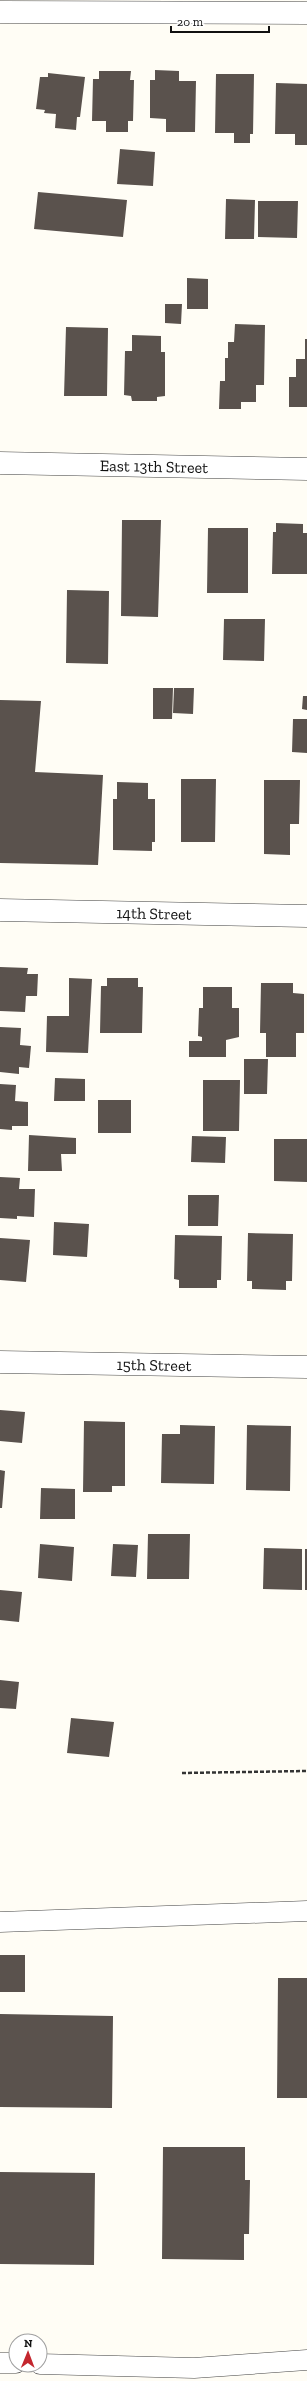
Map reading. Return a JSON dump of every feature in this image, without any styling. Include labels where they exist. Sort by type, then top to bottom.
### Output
[{"type":"street","points":[[0,12],[307,13]]},
{"type":"street","name":"East 13th Street","points":[[0,463],[307,469]]},
{"type":"street","name":"14th Street","points":[[0,910],[307,916]]},
{"type":"street","name":"15th Street","points":[[0,1362],[307,1367]]},
{"type":"lane","points":[[0,1922],[307,1911]]},
{"type":"lane","points":[[48,2364],[194,2368],[307,2360]]},
{"type":"path","points":[[182,1773],[307,1770]]},
{"type":"building","points":[[155,70],[179,71],[179,81],[196,81],[195,132],[166,132],[166,119],[150,118],[150,80],[155,80]]},
{"type":"building","points":[[99,71],[131,71],[130,80],[134,80],[133,121],[128,121],[128,132],[106,132],[106,121],[92,121],[93,79],[99,79]]},
{"type":"building","points":[[48,73],[85,77],[80,117],[77,117],[76,130],[55,128],[56,114],[44,113],[45,110],[36,109],[40,77],[48,77]]},
{"type":"building","points":[[216,74],[254,74],[253,134],[250,134],[250,143],[234,143],[234,133],[215,133]]},
{"type":"building","points":[[276,83],[307,84],[307,145],[295,145],[295,134],[275,134]]},
{"type":"building","points":[[120,149],[155,152],[153,186],[117,184]]},
{"type":"building","points":[[38,192],[127,200],[123,237],[34,229]]},
{"type":"building","points":[[226,199],[255,200],[254,239],[225,239]]},
{"type":"building","points":[[258,201],[298,201],[297,238],[258,237]]},
{"type":"building","points":[[187,278],[208,279],[208,309],[187,309]]},
{"type":"building","points":[[165,304],[182,304],[181,324],[165,323]]},
{"type":"building","points":[[235,324],[265,325],[264,385],[256,385],[256,402],[241,402],[241,409],[219,409],[220,381],[225,381],[225,358],[228,358],[228,342],[234,342]]},
{"type":"building","points":[[66,327],[108,328],[107,396],[64,396]]},
{"type":"building","points":[[132,335],[161,336],[161,352],[165,352],[165,396],[157,397],[157,401],[132,401],[131,396],[124,395],[125,351],[132,351]]},
{"type":"building","points":[[305,339],[307,339],[307,407],[289,407],[289,377],[296,377],[296,359],[305,359]]},
{"type":"building","points":[[122,520],[161,520],[158,617],[121,616]]},
{"type":"building","points":[[276,523],[303,524],[303,533],[307,533],[307,574],[272,574],[273,532],[276,532]]},
{"type":"building","points":[[208,528],[248,528],[248,593],[207,593]]},
{"type":"building","points":[[67,590],[109,591],[108,664],[66,663]]},
{"type":"building","points":[[224,619],[265,619],[264,661],[223,660]]},
{"type":"building","points":[[153,688],[173,688],[172,719],[153,719]]},
{"type":"building","points":[[174,688],[194,688],[193,714],[173,713]]},
{"type":"building","points":[[303,696],[307,696],[307,710],[302,709]]},
{"type":"building","points":[[0,700],[41,701],[35,772],[103,775],[98,865],[0,863]]},
{"type":"building","points":[[293,719],[307,719],[307,753],[292,752]]},
{"type":"building","points":[[181,779],[216,779],[215,842],[181,842]]},
{"type":"building","points":[[264,780],[300,780],[299,824],[290,824],[290,855],[264,854]]},
{"type":"building","points":[[117,782],[148,783],[148,799],[155,799],[155,842],[152,842],[152,851],[113,850],[113,799],[117,799]]},
{"type":"building","points":[[0,967],[28,968],[27,974],[38,974],[37,996],[26,996],[25,1012],[0,1011]]},
{"type":"building","points":[[69,978],[92,979],[88,1053],[46,1052],[47,1016],[69,1016]]},
{"type":"building","points":[[107,978],[138,978],[138,987],[143,987],[142,1033],[100,1033],[101,986],[107,986]]},
{"type":"building","points":[[261,983],[293,983],[293,993],[304,994],[304,1033],[296,1033],[296,1057],[266,1057],[266,1033],[260,1033]]},
{"type":"building","points":[[203,987],[232,987],[232,1008],[239,1008],[239,1037],[226,1040],[226,1057],[189,1057],[189,1041],[202,1041],[202,1037],[198,1036],[199,1008],[203,1008]]},
{"type":"building","points":[[0,1027],[21,1028],[20,1045],[31,1046],[29,1068],[19,1067],[19,1074],[0,1072]]},
{"type":"building","points":[[244,1059],[268,1059],[267,1094],[244,1094]]},
{"type":"building","points":[[55,1078],[85,1079],[85,1101],[54,1101]]},
{"type":"building","points":[[203,1080],[240,1080],[239,1131],[203,1131]]},
{"type":"building","points":[[0,1084],[16,1085],[15,1101],[28,1102],[28,1126],[12,1126],[12,1130],[0,1129]]},
{"type":"building","points":[[98,1100],[131,1100],[131,1133],[98,1133]]},
{"type":"building","points":[[29,1135],[76,1138],[76,1154],[61,1154],[62,1171],[28,1171]]},
{"type":"building","points":[[192,1136],[226,1137],[225,1163],[191,1162]]},
{"type":"building","points":[[274,1139],[307,1139],[307,1182],[274,1181]]},
{"type":"building","points":[[0,1177],[20,1178],[19,1189],[35,1189],[34,1217],[17,1216],[17,1219],[0,1218]]},
{"type":"building","points":[[188,1195],[219,1195],[218,1226],[188,1226]]},
{"type":"building","points":[[54,1222],[89,1224],[87,1257],[53,1255]]},
{"type":"building","points":[[248,1233],[293,1234],[292,1281],[286,1281],[286,1290],[252,1289],[252,1281],[247,1281]]},
{"type":"building","points":[[175,1235],[222,1236],[221,1280],[217,1280],[217,1288],[179,1288],[179,1280],[174,1279]]},
{"type":"building","points":[[0,1238],[30,1240],[26,1282],[0,1280]]},
{"type":"building","points":[[0,1410],[25,1412],[22,1443],[0,1441]]},
{"type":"building","points":[[84,1421],[125,1422],[125,1486],[112,1486],[112,1492],[83,1492]]},
{"type":"building","points":[[180,1425],[215,1426],[214,1484],[161,1483],[162,1434],[180,1434]]},
{"type":"building","points":[[247,1425],[291,1426],[290,1491],[246,1490]]},
{"type":"building","points":[[0,1470],[5,1471],[2,1508],[0,1508]]},
{"type":"building","points":[[41,1488],[75,1489],[75,1519],[40,1519]]},
{"type":"building","points":[[148,1534],[190,1534],[189,1579],[147,1579]]},
{"type":"building","points":[[40,1544],[74,1547],[72,1581],[38,1578]]},
{"type":"building","points":[[113,1544],[138,1545],[136,1577],[111,1576]]},
{"type":"building","points":[[264,1548],[302,1549],[302,1590],[263,1589]]},
{"type":"building","points":[[305,1549],[307,1549],[307,1590],[305,1590]]},
{"type":"building","points":[[0,1590],[22,1592],[19,1622],[0,1620]]},
{"type":"building","points":[[0,1680],[19,1682],[16,1709],[0,1708]]},
{"type":"building","points":[[71,1718],[114,1722],[109,1757],[67,1753]]},
{"type":"building","points":[[0,1955],[25,1955],[25,1992],[0,1992]]},
{"type":"building","points":[[278,1978],[307,1978],[307,2098],[277,2098]]},
{"type":"building","points":[[0,2014],[113,2016],[112,2108],[0,2107]]},
{"type":"building","points":[[163,2147],[245,2147],[245,2180],[250,2180],[249,2234],[244,2234],[244,2260],[162,2259]]},
{"type":"building","points":[[0,2172],[95,2173],[94,2265],[0,2264]]}]
